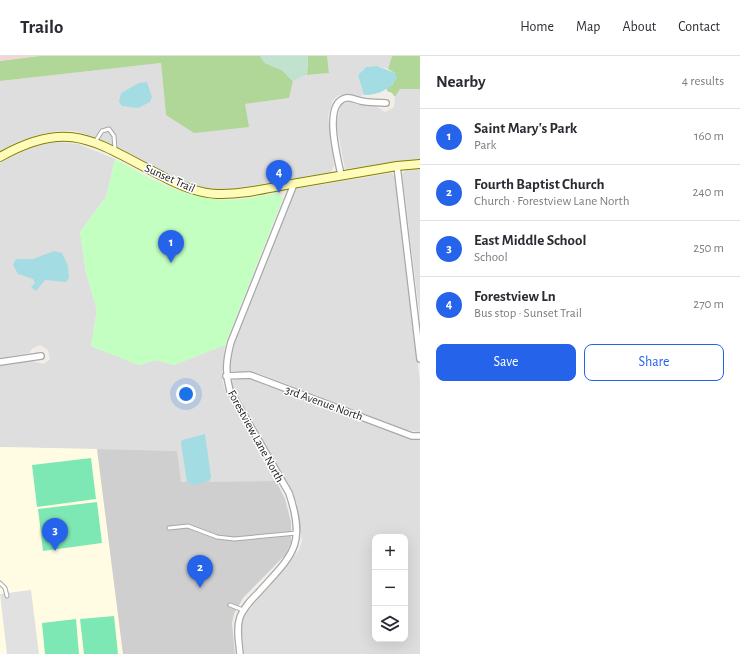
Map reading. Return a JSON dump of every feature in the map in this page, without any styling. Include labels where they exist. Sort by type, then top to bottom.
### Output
[{"type":"street","points":[[341,175],[333,132],[333,121],[337,104],[341,100],[351,98],[362,101],[386,103]]},
{"type":"street","name":"Sunset Trail","points":[[0,158],[24,145],[56,136],[75,137],[95,142],[167,179],[199,192],[233,194],[397,166],[420,164]]},
{"type":"street","points":[[397,166],[420,359]]},
{"type":"street","name":"Forestview Lane North","points":[[240,654],[238,625],[243,610],[292,553],[298,533],[294,507],[289,493],[234,402],[226,376],[227,357],[230,342],[294,184]]},
{"type":"street","points":[[0,362],[41,356]]},
{"type":"street","name":"3rd Avenue North","points":[[226,376],[250,375],[412,436],[420,436]]},
{"type":"lane","points":[[95,142],[102,131],[109,129],[114,136],[115,152]]},
{"type":"lane","points":[[169,528],[188,526],[217,537],[234,539],[298,533]]},
{"type":"lane","points":[[0,583],[5,588],[7,596]]},
{"type":"lane","points":[[230,605],[243,610]]},
{"type":"shaded area","points":[[0,56],[40,56],[0,61]]},
{"type":"shaded area","points":[[327,56],[392,56],[388,69],[377,66],[366,67],[358,75],[364,95],[358,97],[352,95],[339,95],[333,100],[328,116],[334,166],[331,172],[227,190],[204,188],[183,182],[95,138],[76,131],[58,131],[42,134],[14,144],[0,153],[0,81],[161,63],[166,115],[289,98],[293,81],[307,75],[329,73]]},
{"type":"shaded area","points":[[400,89],[420,89],[420,159],[345,169],[336,123],[341,105],[349,102],[359,105],[374,105],[385,112],[394,107],[395,97]]},
{"type":"shaded area","points":[[57,142],[78,144],[115,159],[106,197],[80,232],[86,273],[97,310],[91,346],[139,365],[156,360],[174,365],[225,345],[222,379],[225,391],[276,481],[181,482],[176,451],[0,447],[0,366],[30,361],[44,364],[50,359],[48,350],[40,345],[33,348],[29,353],[0,358],[0,163],[34,146]]},
{"type":"shaded area","points":[[420,169],[420,316],[402,174],[406,170]]},
{"type":"shaded area","points":[[391,173],[395,176],[420,383],[420,432],[407,430],[257,373],[232,371],[228,369],[231,349],[293,191],[295,189]]},
{"type":"shaded area","points":[[242,378],[256,380],[410,438],[420,439],[420,654],[244,654],[241,623],[244,613],[299,550],[302,541],[297,504],[288,484],[232,391],[231,381]]},
{"type":"shaded area","points":[[0,447],[97,449],[123,654],[0,654]]},
{"type":"shaded area","points":[[97,449],[177,451],[181,482],[276,481],[285,499],[291,522],[291,542],[286,554],[243,598],[234,614],[232,623],[235,654],[123,654]]},
{"type":"shaded area","points":[[31,590],[39,654],[7,654],[0,594]]},
{"type":"green space","points":[[40,56],[260,56],[265,63],[282,70],[293,81],[289,98],[245,104],[249,127],[194,133],[166,115],[161,63],[0,81],[0,61]]},
{"type":"green space","points":[[260,56],[308,56],[307,75],[293,81],[282,70],[265,63]]},
{"type":"green space","points":[[308,56],[327,56],[329,73],[307,75]]},
{"type":"green space","points":[[392,56],[420,56],[420,89],[400,89],[395,97],[392,93],[387,91],[387,88],[393,84],[395,73],[388,69]]},
{"type":"green space","points":[[115,159],[169,187],[198,196],[213,199],[234,200],[277,193],[283,198],[225,345],[174,365],[156,360],[139,365],[91,346],[97,310],[86,273],[80,232],[106,197]]},
{"type":"green space","points":[[91,458],[96,499],[37,507],[32,465]]},
{"type":"green space","points":[[97,502],[102,543],[43,551],[38,509]]},
{"type":"green space","points":[[114,616],[118,654],[84,654],[80,619]]},
{"type":"green space","points":[[76,619],[79,654],[45,654],[42,623]]},
{"type":"water","points":[[377,66],[395,73],[397,78],[383,91],[364,95],[358,75],[366,67]]},
{"type":"water","points":[[147,82],[152,97],[150,102],[138,108],[122,106],[119,102],[121,93],[139,83]]},
{"type":"water","points":[[54,251],[62,253],[68,266],[69,278],[66,282],[45,280],[36,291],[31,287],[35,283],[33,279],[18,274],[13,265],[16,259],[33,259]]},
{"type":"water","points":[[205,434],[211,477],[209,481],[193,485],[187,482],[181,444],[182,440]]},
{"type":"place","name":"Forestview Ln","points":[[279,193]]},
{"type":"place","name":"Saint Mary's Park","points":[[171,263]]},
{"type":"place","name":"East Middle School","points":[[55,551]]},
{"type":"place","name":"Fourth Baptist Church","points":[[200,588]]}]
